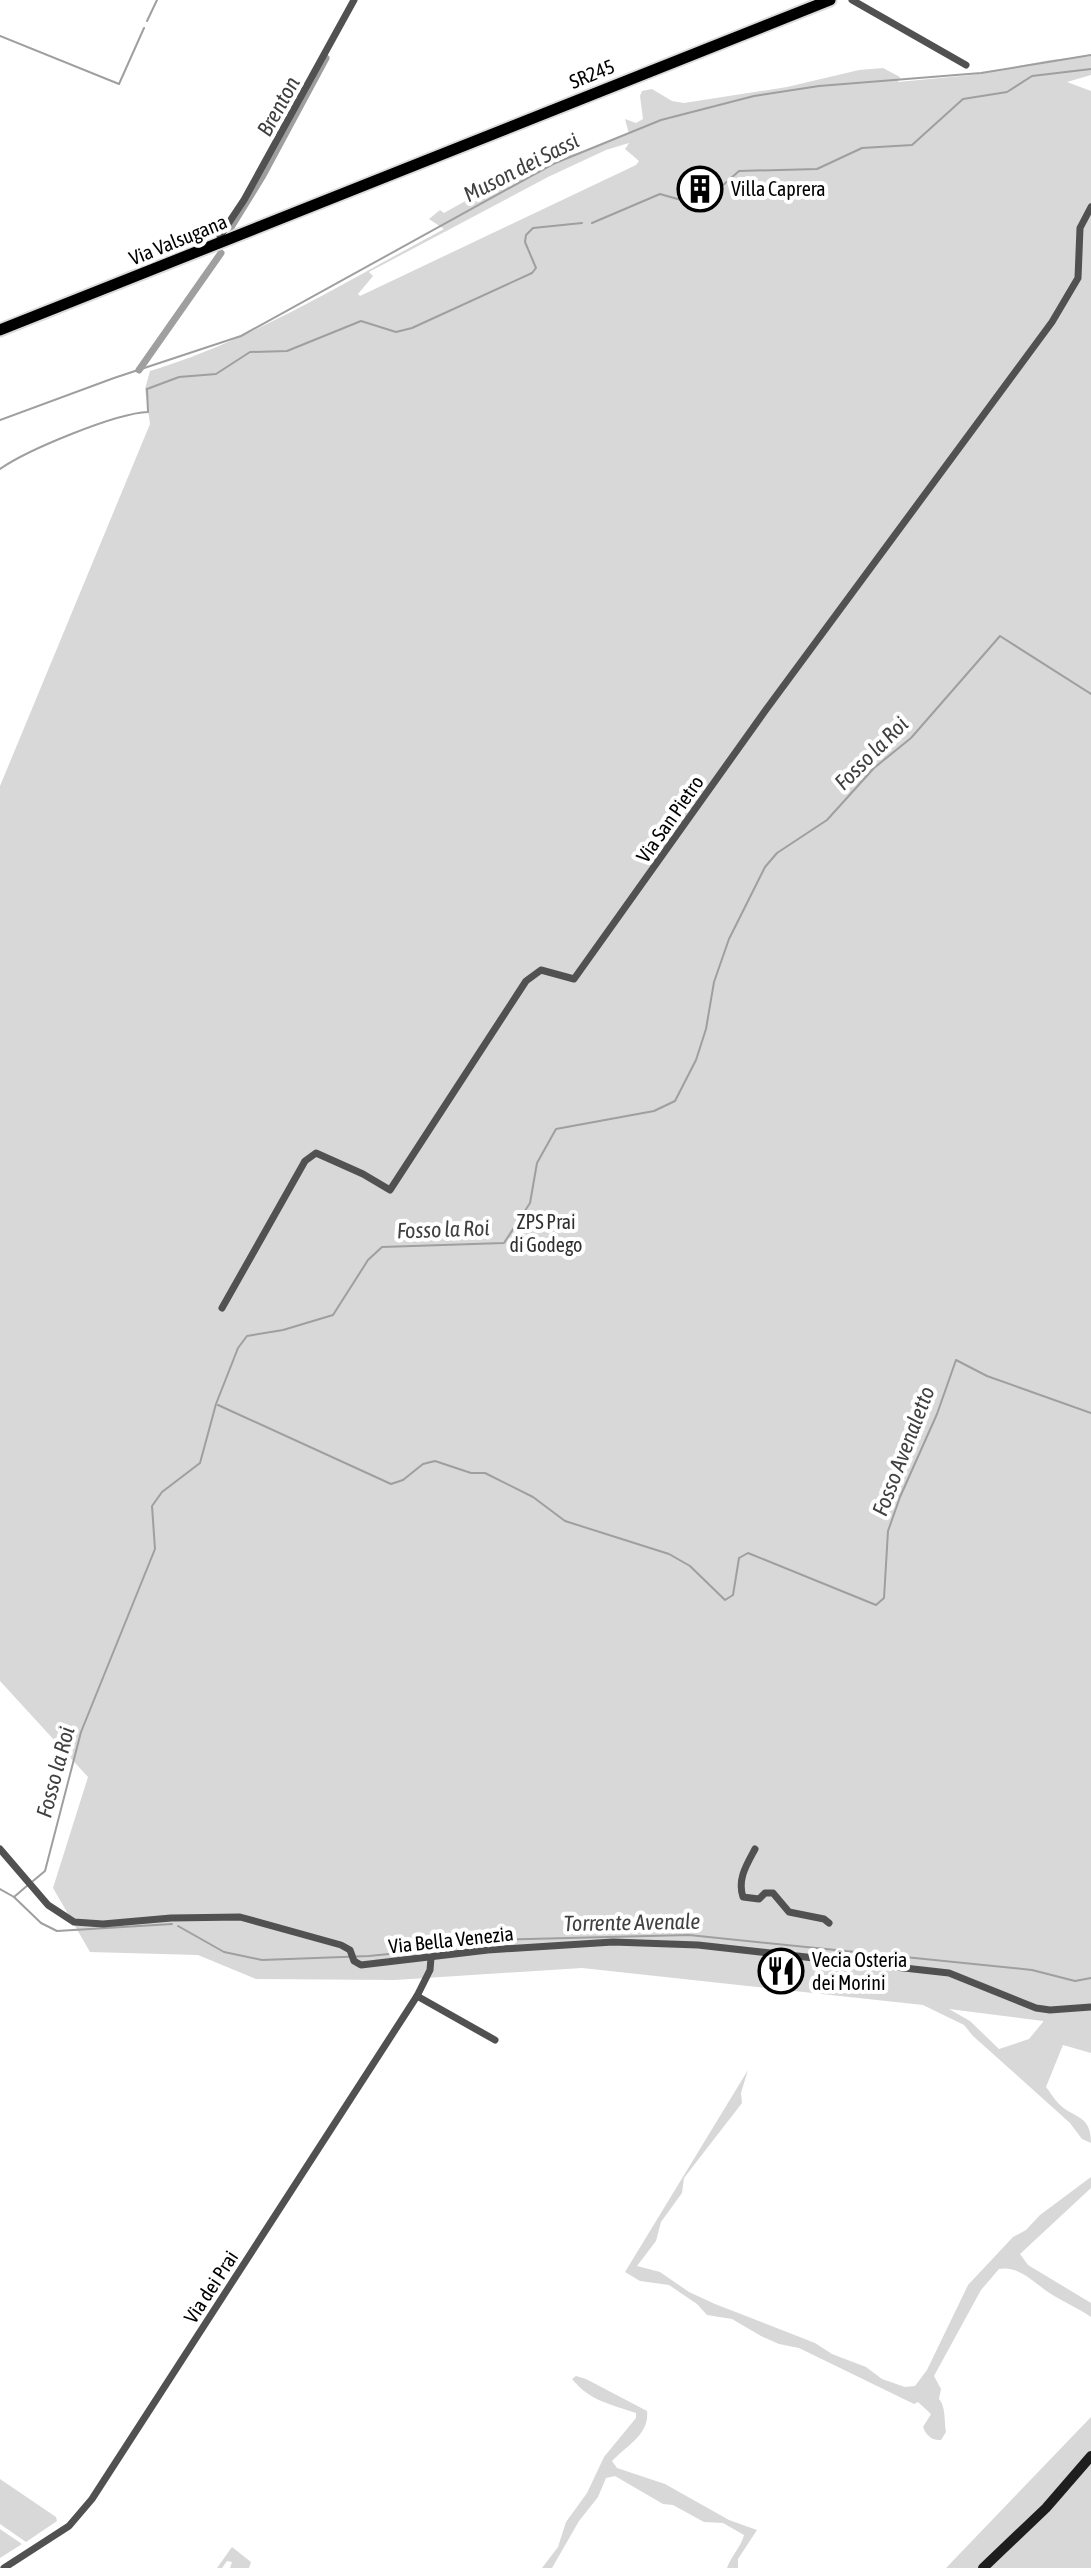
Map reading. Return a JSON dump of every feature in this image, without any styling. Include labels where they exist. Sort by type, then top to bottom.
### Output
[{"type":"main road","name":"SR245","points":[[369,183],[830,0]]},
{"type":"main road","name":"Via Valsugana","points":[[0,330],[369,183]]},
{"type":"main road","points":[[983,2568],[1046,2508],[1091,2456]]},
{"type":"street","points":[[221,242],[220,236],[244,200],[354,0]]},
{"type":"street","points":[[852,0],[966,65]]},
{"type":"street","name":"Via San Pietro","points":[[222,1308],[305,1161],[316,1153],[390,1190],[526,981],[541,970],[574,979],[774,699],[1052,322],[1078,278],[1080,228],[1091,207]]},
{"type":"street","name":"Via Bella Venezia","points":[[0,1849],[54,1911],[74,1922],[103,1924],[173,1918],[240,1917],[341,1945],[353,1958],[367,1965],[488,1950],[634,1942],[747,1950],[949,1973],[1036,2008],[1091,2007]]},
{"type":"street","points":[[755,1849],[742,1877],[743,1897],[759,1899],[765,1893],[773,1893],[789,1912],[824,1919],[829,1923]]},
{"type":"street","name":"Via dei Prai","points":[[4,2568],[69,2526],[92,2499],[417,1996],[430,1970],[431,1958]]},
{"type":"street","points":[[417,1996],[495,2040]]},
{"type":"green space","name":"ZPS Prai di Godego","points":[[1091,56],[1091,75],[1067,82],[1091,91],[1091,2053],[1063,2045],[1046,2087],[1059,2104],[1085,2122],[1091,2143],[1082,2139],[1070,2123],[964,2025],[923,2005],[582,1968],[395,1980],[256,1979],[198,1955],[90,1952],[53,1888],[88,1777],[0,1681],[0,786],[150,424],[145,389],[150,371],[189,358],[264,325],[444,229],[429,219],[440,210],[444,213],[497,183],[495,177],[559,144],[569,140],[575,154],[629,134],[625,119],[636,123],[643,119],[642,91],[652,89],[672,101],[684,103],[787,87],[859,70],[883,68],[900,77],[898,82],[972,75],[1050,60]],"holes":[[[629,143],[625,149],[639,161],[636,165],[360,296],[358,294],[373,276],[369,272],[548,177],[606,150]],[[949,2009],[1043,2021],[1043,2022],[1029,2039],[999,2049],[970,2021]]]},
{"type":"green space","points":[[748,2070],[741,2093],[742,2103],[684,2178],[682,2193],[661,2222],[656,2241],[637,2266],[660,2272],[689,2292],[715,2304],[815,2343],[832,2354],[866,2367],[882,2379],[905,2387],[915,2386],[927,2370],[968,2285],[1013,2237],[1091,2177],[1091,2188],[1020,2254],[1028,2265],[1091,2303],[1091,2317],[1026,2276],[1013,2270],[999,2269],[981,2290],[934,2376],[941,2389],[939,2399],[944,2410],[946,2432],[938,2440],[924,2430],[931,2414],[918,2402],[914,2404],[799,2348],[761,2336],[732,2319],[707,2315],[697,2304],[669,2285],[640,2281],[625,2272]]},
{"type":"green space","points":[[576,2376],[647,2411],[641,2433],[612,2461],[617,2468],[665,2484],[729,2520],[757,2530],[738,2559],[738,2568],[727,2568],[744,2535],[723,2523],[704,2522],[673,2505],[663,2504],[615,2476],[606,2478],[598,2497],[579,2521],[552,2568],[542,2568],[558,2547],[566,2522],[587,2493],[604,2457],[636,2418],[636,2413],[586,2393],[572,2379]]},
{"type":"green space","points":[[1091,2417],[1091,2568],[946,2568]]},
{"type":"green space","points":[[0,2479],[56,2517],[57,2521],[26,2542],[0,2524]]},
{"type":"green space","points":[[0,2529],[22,2544],[0,2558]]},
{"type":"green space","points":[[232,2547],[251,2562],[249,2568],[230,2568],[232,2562],[227,2561],[222,2568],[217,2568]]},
{"type":"waterway","points":[[147,21],[157,0]]},
{"type":"waterway","points":[[0,36],[119,84],[144,28]]},
{"type":"waterway","name":"Muson dei Sassi","points":[[0,420],[241,336],[553,164],[661,120],[754,96],[819,86],[981,73],[1091,55]]},
{"type":"waterway","name":"Brenton","points":[[230,229],[262,177],[326,58]]},
{"type":"waterway","points":[[592,223],[660,194],[695,204],[704,202],[739,171],[817,169],[862,148],[912,145],[963,99],[1007,92],[1032,76],[1091,69]]},
{"type":"waterway","points":[[0,469],[72,434],[115,419],[148,412],[147,389],[179,377],[216,374],[250,352],[287,351],[361,321],[396,332],[412,328],[532,273],[536,268],[525,242],[526,235],[533,228],[582,223]]},
{"type":"waterway","name":"Brenton","points":[[139,370],[221,253]]},
{"type":"waterway","name":"Fosso la Roi","points":[[33,1881],[45,1871],[81,1732],[155,1549],[152,1506],[162,1492],[200,1463],[216,1404],[238,1348],[247,1336],[283,1330],[333,1315],[368,1260],[382,1247],[504,1243],[530,1203],[537,1163],[556,1129],[654,1111],[675,1101],[696,1060],[706,1029],[714,982],[729,939],[765,867],[777,853],[827,820],[874,768],[911,738],[1000,636],[1091,694]]},
{"type":"waterway","name":"Fosso Avenaletto","points":[[218,1405],[391,1484],[403,1480],[423,1464],[435,1461],[471,1473],[485,1473],[533,1497],[565,1521],[669,1554],[690,1566],[725,1600],[733,1595],[739,1558],[748,1553],[876,1605],[884,1598],[888,1531],[956,1360],[987,1376],[1091,1413]]},
{"type":"waterway","name":"Fosso la Roi","points":[[14,1897],[28,1885]]},
{"type":"waterway","name":"Torrente Avenale","points":[[0,1889],[14,1897],[41,1923],[57,1931],[172,1924]]},
{"type":"waterway","name":"Torrente Avenale","points":[[178,1926],[224,1952],[262,1960],[369,1956],[487,1940],[689,1935],[1032,1970],[1075,1981],[1091,1978]]},
{"type":"place","name":"Villa Caprera","points":[[700,189]]},
{"type":"place","name":"Vecia Osteria dei Morini","points":[[781,1971]]}]
